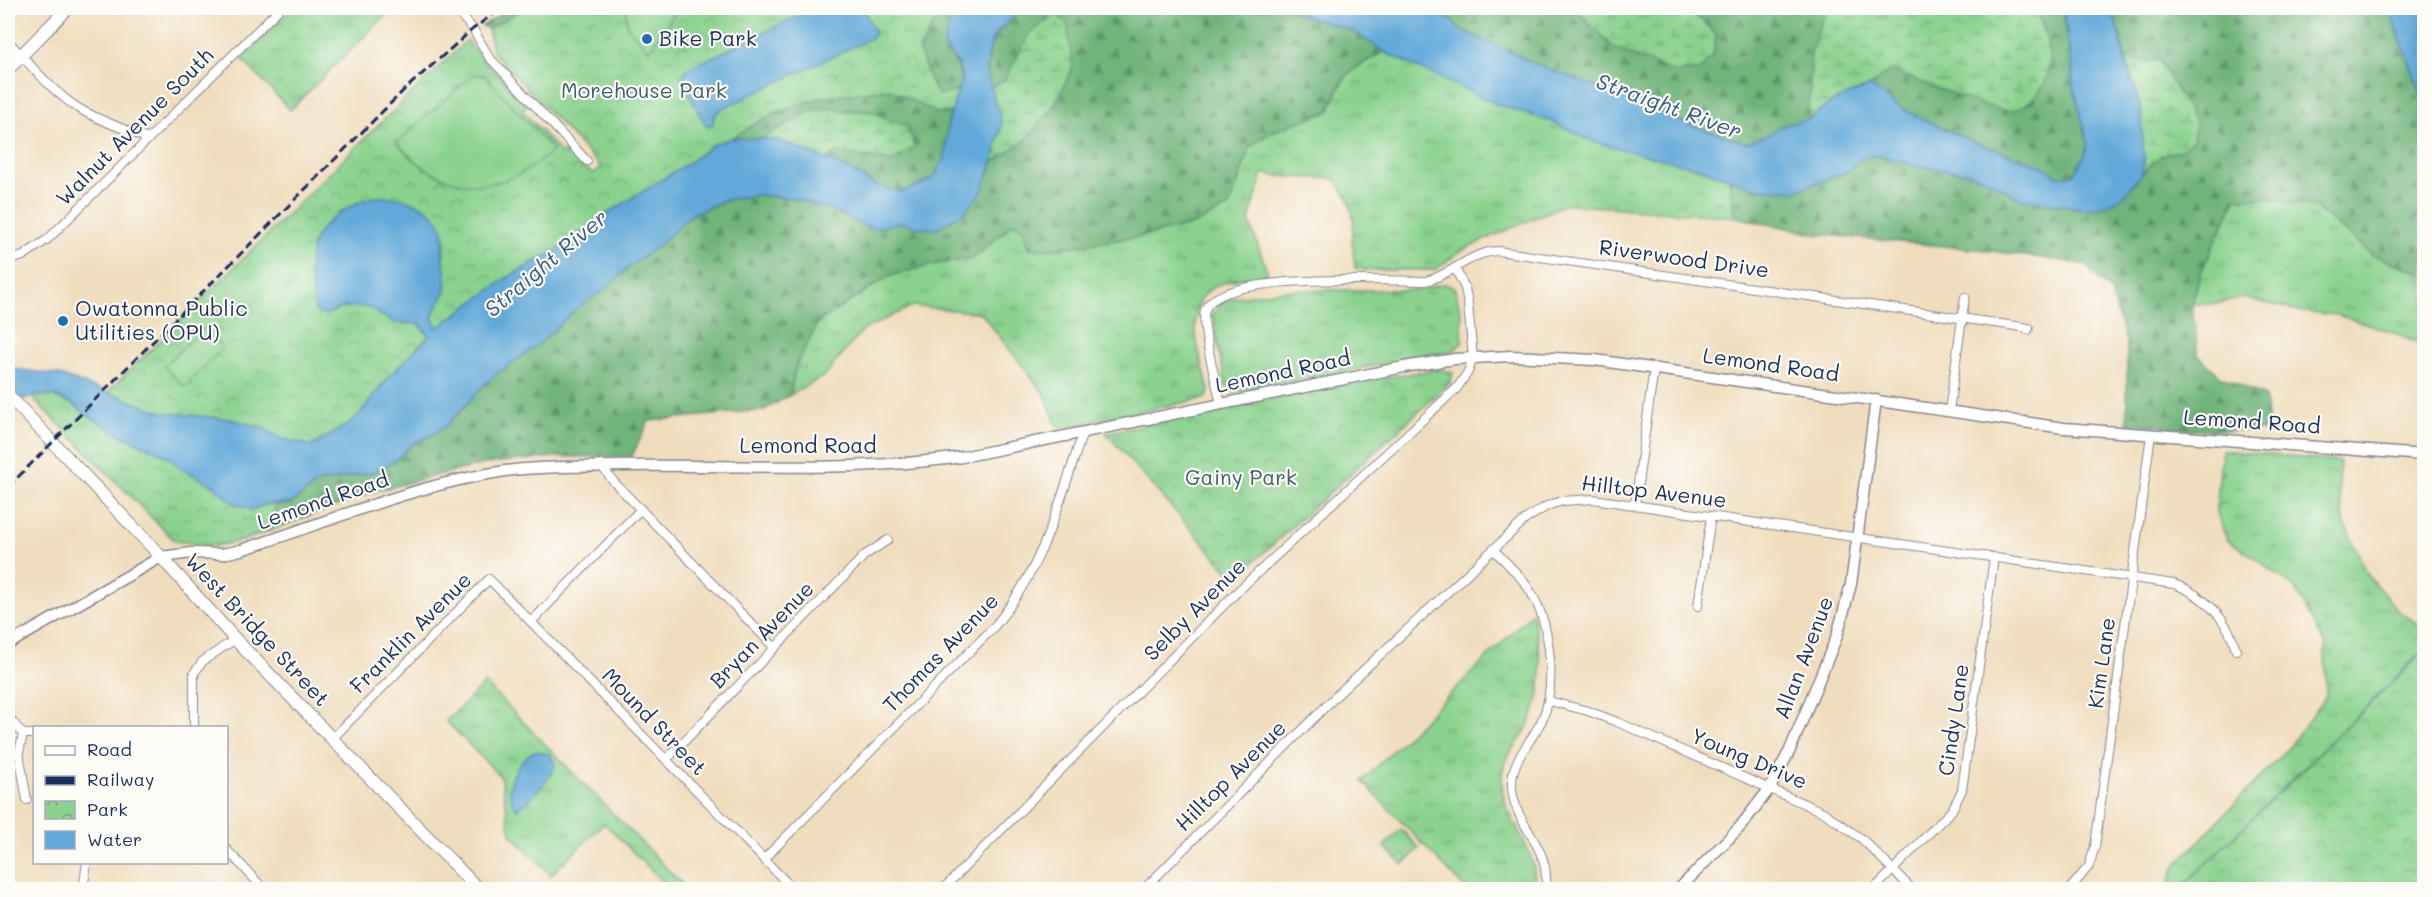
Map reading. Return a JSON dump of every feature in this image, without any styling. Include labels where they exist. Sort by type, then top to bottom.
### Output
[{"type":"main road","points":[[8,69],[68,8]]},
{"type":"main road","name":"West Bridge Street","points":[[8,395],[235,639],[479,890]]},
{"type":"street","name":"Walnut Avenue South","points":[[8,261],[29,252],[48,239],[280,8]]},
{"type":"street","points":[[454,8],[473,29],[489,57],[587,161]]},
{"type":"street","points":[[8,41],[75,106],[92,116],[148,139]]},
{"type":"street","name":"Riverwood Drive","points":[[1221,404],[1204,320],[1209,304],[1220,294],[1294,281],[1426,281],[1436,279],[1477,255],[1498,250],[2029,328],[2028,330]]},
{"type":"street","points":[[1455,268],[1465,288],[1473,358]]},
{"type":"street","points":[[1949,411],[1965,297]]},
{"type":"street","name":"Lemond Road","points":[[161,557],[192,553],[223,554],[241,550],[413,491],[456,480],[542,468],[866,467],[962,457],[1404,367],[1473,358],[1553,357],[1654,368],[2064,428],[2424,455]]},
{"type":"street","name":"Selby Avenue","points":[[942,890],[1238,591],[1457,388],[1468,372],[1473,358]]},
{"type":"street","points":[[1635,505],[1654,368]]},
{"type":"street","name":"Allan Avenue","points":[[1678,890],[1740,826],[1770,788],[1790,750],[1837,636],[1851,584],[1876,400]]},
{"type":"street","name":"Thomas Avenue","points":[[764,859],[993,628],[1011,607],[1047,540],[1083,432]]},
{"type":"street","name":"Kim Lane","points":[[2069,890],[2089,866],[2095,846],[2151,434]]},
{"type":"street","points":[[602,467],[776,648]]},
{"type":"street","name":"Hilltop Avenue","points":[[1143,890],[1338,694],[1493,549],[1526,519],[1547,506],[1562,501],[1593,499],[2174,584],[2197,595],[2223,621],[2232,634],[2236,650]]},
{"type":"street","points":[[531,622],[642,509]]},
{"type":"street","points":[[1698,606],[1710,516]]},
{"type":"street","name":"Bryan Avenue","points":[[666,760],[865,555],[888,540]]},
{"type":"street","points":[[1493,549],[1525,584],[1540,610],[1551,670],[1549,701],[1540,723],[1516,762],[1512,786],[1519,815],[1540,848],[1544,859],[1545,890]]},
{"type":"street","points":[[8,644],[161,557]]},
{"type":"street","name":"Cindy Lane","points":[[1873,890],[1952,810],[1962,790],[1994,557]]},
{"type":"street","name":"Mound Street","points":[[489,579],[794,890]]},
{"type":"street","name":"Franklin Avenue","points":[[333,738],[489,579]]},
{"type":"street","points":[[194,726],[194,673],[203,661],[235,639]]},
{"type":"street","name":"Young Drive","points":[[1549,701],[1588,711],[1617,722],[1805,803],[1843,825],[1913,890]]},
{"type":"street","points":[[8,717],[23,734],[33,734]]},
{"type":"street","points":[[23,734],[19,753],[27,800]]},
{"type":"street","points":[[228,851],[265,890]]},
{"type":"street","points":[[83,890],[87,864]]},
{"type":"green space","points":[[293,8],[393,8],[290,110],[242,59]]},
{"type":"green space","points":[[511,8],[524,8],[488,29],[482,26]]},
{"type":"green space","name":"Morehouse Park","points":[[524,8],[941,8],[919,52],[938,95],[959,91],[952,112],[937,113],[890,89],[822,97],[772,114],[732,138],[714,144],[684,166],[605,215],[560,248],[507,278],[437,328],[432,317],[446,286],[443,259],[445,242],[441,224],[312,244],[310,275],[316,311],[327,314],[339,309],[358,306],[371,308],[393,321],[417,323],[429,336],[385,381],[361,413],[347,425],[312,446],[282,439],[260,427],[160,412],[108,392],[467,40],[527,105],[522,110],[562,154],[568,149],[592,174],[601,167],[493,52],[488,29]]},
{"type":"green space","name":"Bike Park","points":[[628,8],[679,8],[649,50],[627,27],[626,10]]},
{"type":"green space","points":[[941,8],[959,8],[948,28],[944,46],[958,67],[960,84],[959,91],[938,95],[919,52]]},
{"type":"green space","points":[[1023,8],[1288,8],[1305,16],[1353,31],[1384,52],[1349,74],[1339,88],[1329,111],[1271,132],[1250,147],[1229,207],[1195,224],[1139,237],[1042,250],[1030,248],[1025,237],[1025,230],[1013,223],[974,258],[936,264],[889,276],[819,321],[795,368],[790,395],[764,410],[649,421],[632,456],[553,457],[483,464],[376,491],[266,532],[276,505],[292,503],[317,483],[374,472],[396,460],[415,442],[432,435],[458,414],[498,373],[538,345],[575,309],[606,288],[631,265],[657,247],[689,216],[725,200],[758,195],[793,198],[837,212],[871,229],[901,221],[915,227],[981,193],[993,162],[1026,140],[1055,104],[1073,66],[1005,80],[990,88],[987,63],[992,43],[1004,26]]},
{"type":"green space","points":[[1428,8],[1574,8],[1614,48],[1700,70],[1713,55],[1716,35],[1689,8],[1826,8],[1811,54],[1809,119],[1781,126],[1770,134],[1747,143],[1681,122],[1642,103],[1555,72],[1458,29],[1453,22]]},
{"type":"green space","points":[[1574,8],[1689,8],[1716,35],[1713,56],[1700,70],[1676,73],[1614,48]]},
{"type":"green space","points":[[1826,8],[2035,8],[2048,48],[2047,79],[2033,99],[2014,110],[1972,101],[1890,70],[1870,86],[1832,102],[1809,119],[1811,54]]},
{"type":"green space","points":[[2035,8],[2063,8],[2073,84],[2088,143],[2084,157],[2073,175],[2057,176],[2043,166],[1973,142],[1904,110],[1870,86],[1890,70],[1984,105],[2013,110],[2034,101],[2045,30]]},
{"type":"green space","points":[[2112,8],[2389,8],[2424,101],[2424,274],[2373,255],[2315,207],[2270,198],[2236,198],[2200,274],[2192,304],[2198,355],[2221,377],[2265,396],[2268,431],[2202,430],[2127,423],[2127,344],[2110,291],[2084,264],[1984,250],[1815,234],[1735,217],[1729,178],[1758,188],[1795,191],[1846,172],[1865,156],[1881,156],[1915,166],[1969,173],[1988,180],[2019,198],[2086,209],[2108,205],[2133,186],[2142,173],[2162,155],[2180,151],[2173,85],[2159,60],[2142,61],[2125,57]]},
{"type":"green space","points":[[1056,13],[1067,24],[1073,66],[1055,104],[1026,140],[993,162],[1002,123],[990,88],[1005,80],[1029,34]]},
{"type":"green space","points":[[1384,52],[1499,105],[1729,178],[1735,217],[1566,204],[1462,250],[1435,270],[1366,270],[1355,268],[1352,239],[1354,220],[1348,198],[1335,179],[1263,173],[1249,220],[1268,274],[1236,279],[1210,289],[1201,300],[1196,313],[1197,344],[1209,391],[1206,398],[1061,428],[1057,426],[1044,393],[981,313],[912,306],[863,330],[824,376],[790,395],[795,368],[819,321],[889,276],[936,264],[974,258],[1013,223],[1025,230],[1042,250],[1139,237],[1195,224],[1229,207],[1250,147],[1271,132],[1329,111],[1339,88],[1349,74]]},
{"type":"green space","points":[[2125,57],[2142,61],[2159,60],[2196,123],[2193,140],[2180,151],[2162,155],[2142,173],[2144,161],[2136,92]]},
{"type":"green space","points":[[473,75],[484,75],[553,150],[534,166],[514,177],[494,183],[474,184],[454,181],[434,173],[415,160],[397,143]]},
{"type":"green space","points":[[890,89],[937,113],[952,112],[948,123],[945,158],[933,178],[903,192],[876,186],[826,159],[838,152],[893,161],[816,108],[761,139],[732,138],[772,114],[822,97]]},
{"type":"green space","points":[[816,108],[873,112],[909,128],[914,147],[893,161],[838,152],[826,159],[778,140],[761,139]]},
{"type":"green space","points":[[2236,198],[2270,198],[2315,207],[2373,255],[2424,274],[2424,347],[2396,333],[2338,315],[2304,312],[2243,298],[2209,304],[2192,304],[2200,274]]},
{"type":"green space","points":[[1444,284],[1454,287],[1462,316],[1462,343],[1453,351],[1234,392],[1226,386],[1212,316],[1219,305],[1230,298],[1286,290],[1416,290]]},
{"type":"green space","points":[[203,328],[223,348],[184,387],[164,366]]},
{"type":"green space","name":"Gainy Park","points":[[1439,369],[1453,373],[1450,383],[1235,579],[1106,433],[1366,380]]},
{"type":"green space","points":[[48,395],[73,404],[88,416],[123,436],[167,456],[181,468],[213,485],[233,502],[252,510],[266,504],[276,505],[266,532],[245,540],[213,546],[175,541],[32,397]]},
{"type":"green space","points":[[2222,450],[2340,462],[2339,493],[2345,525],[2369,577],[2400,613],[2424,627],[2424,650],[2180,889],[2166,890],[2175,866],[2290,746],[2326,696],[2325,644],[2295,588],[2250,554],[2227,540],[2216,510]]},
{"type":"green space","points":[[1532,613],[1540,660],[1540,689],[1532,718],[1507,759],[1502,777],[1507,807],[1531,858],[1534,889],[1466,889],[1362,781]]},
{"type":"green space","points":[[2424,650],[2424,889],[2180,889],[2409,666]]},
{"type":"green space","points":[[485,683],[687,889],[670,889],[604,823],[551,875],[511,834],[501,777],[446,721]]},
{"type":"green space","points":[[1401,829],[1419,848],[1403,865],[1384,846]]},
{"type":"water","points":[[815,8],[863,8],[875,33],[872,38],[721,109],[714,116],[713,124],[706,126],[681,79],[687,69]]},
{"type":"water","name":"Straight River","points":[[959,8],[1023,8],[997,32],[991,42],[986,71],[1002,123],[993,162],[981,193],[963,213],[936,229],[915,227],[901,222],[871,229],[837,212],[793,198],[758,195],[725,200],[689,216],[657,247],[575,310],[538,345],[498,373],[447,425],[415,442],[396,460],[374,472],[317,483],[292,503],[266,504],[252,510],[233,502],[213,485],[181,468],[167,456],[123,436],[88,416],[73,404],[57,397],[48,395],[32,397],[15,401],[8,406],[8,368],[60,375],[160,412],[231,419],[260,427],[282,439],[312,446],[347,425],[361,413],[385,381],[429,336],[421,324],[395,323],[368,307],[344,307],[327,314],[320,314],[316,311],[310,271],[312,248],[320,230],[337,215],[363,200],[385,197],[414,203],[435,216],[441,225],[443,234],[443,261],[447,281],[445,292],[432,317],[437,328],[507,278],[560,248],[605,215],[684,166],[714,144],[732,138],[778,140],[850,170],[876,186],[903,192],[933,178],[945,158],[948,123],[962,78],[958,65],[944,46],[948,28]]},
{"type":"water","points":[[1288,8],[1428,8],[1454,22],[1458,29],[1555,72],[1642,103],[1681,122],[1747,143],[1770,134],[1781,126],[1809,119],[1832,102],[1870,86],[1904,110],[1973,142],[2043,166],[2057,176],[2073,175],[2084,157],[2088,143],[2073,84],[2063,8],[2112,8],[2129,74],[2141,107],[2144,161],[2142,173],[2125,195],[2108,205],[2086,209],[2019,198],[1988,180],[1969,173],[1915,166],[1881,156],[1865,156],[1846,172],[1795,191],[1758,188],[1702,169],[1594,142],[1548,120],[1499,105],[1384,52],[1353,31],[1305,16]]},
{"type":"water","points":[[2389,8],[2424,8],[2424,101]]},
{"type":"water","points":[[534,751],[549,754],[555,764],[550,776],[517,809],[510,793],[513,777],[516,769]]},
{"type":"railway","points":[[8,487],[404,90],[473,29],[501,8]]},
{"type":"place","name":"Bike Park","points":[[647,39]]},
{"type":"place","name":"Owatonna Public Utilities (OPU)","points":[[63,321]]}]
